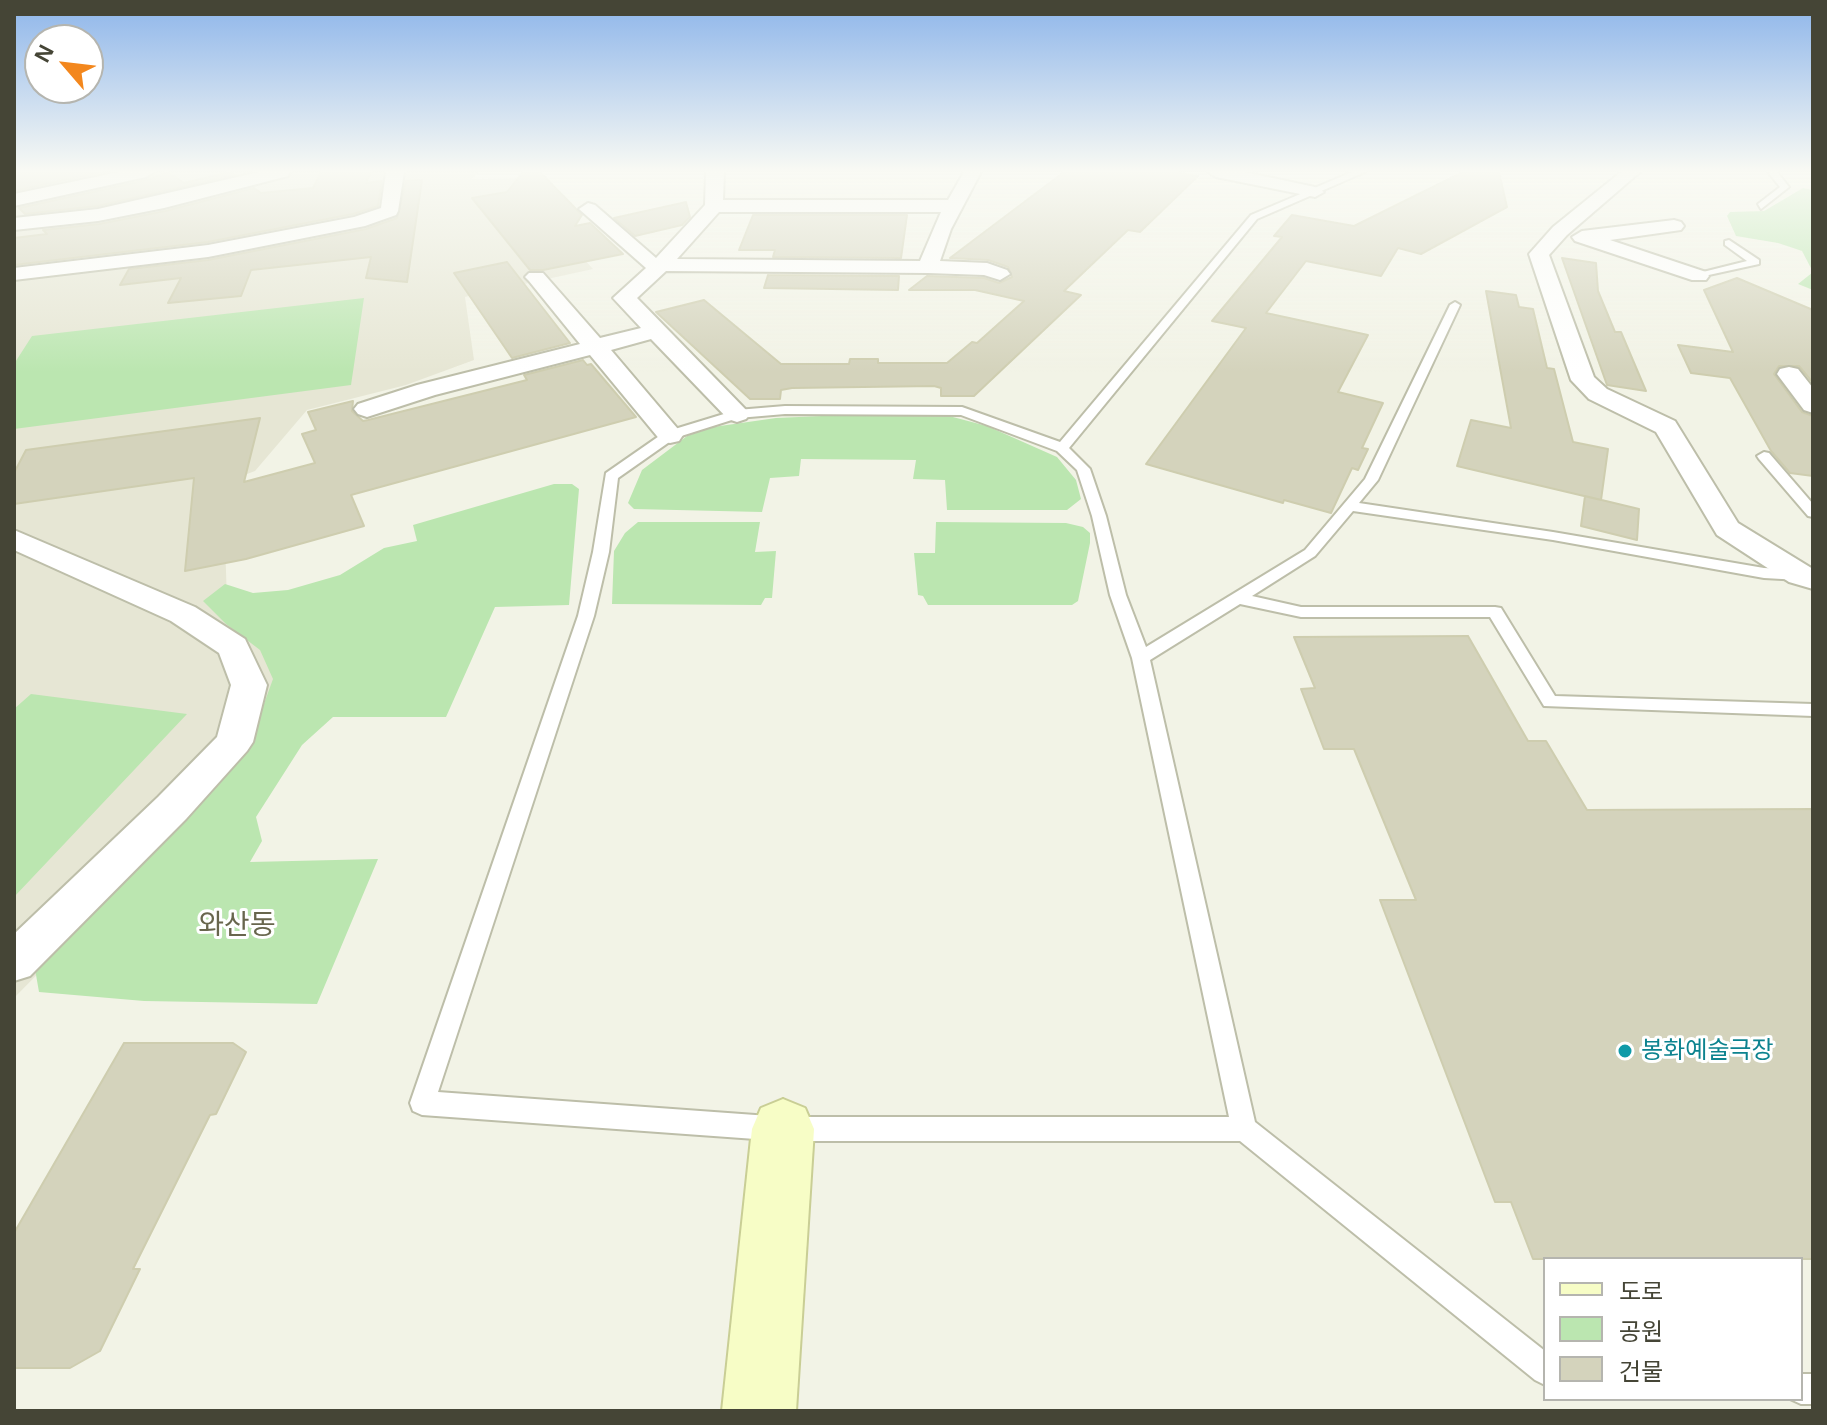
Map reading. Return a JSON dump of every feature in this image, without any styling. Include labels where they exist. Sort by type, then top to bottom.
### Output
[{"type":"street","points":[[14,274],[208,251],[273,238]]},
{"type":"street","points":[[621,238],[648,262],[661,265],[928,267],[987,269],[1000,274]]},
{"type":"street","points":[[685,238],[624,298],[737,414]]},
{"type":"street","points":[[928,267],[938,238]]},
{"type":"street","points":[[1564,238],[1539,254],[1583,380],[1598,394],[1666,427],[1727,529],[1807,577]]},
{"type":"street","points":[[1581,238],[1699,276]]},
{"type":"street","points":[[536,277],[670,435]]},
{"type":"street","points":[[561,306],[632,291]]},
{"type":"street","points":[[367,409],[426,390],[657,331]]},
{"type":"street","points":[[1789,374],[1813,405]]},
{"type":"street","points":[[14,539],[183,614],[233,647],[249,685],[234,742],[172,808],[14,962]]},
{"type":"street","points":[[14,570],[67,562]]},
{"type":"street","points":[[759,1411],[783,1129]]},
{"type":"lane","points":[[1062,448],[1236,238]]},
{"type":"lane","points":[[1699,276],[1755,262],[1729,243]]},
{"type":"lane","points":[[1141,658],[1310,553],[1371,480],[1455,305]]},
{"type":"lane","points":[[1244,1129],[1141,658],[1118,595],[1099,516],[1083,469],[1062,448],[962,411],[785,410],[737,414],[670,435],[611,476],[601,552],[586,616],[422,1103],[783,1129],[1244,1129],[1543,1368]]},
{"type":"lane","points":[[1764,456],[1813,513]]},
{"type":"lane","points":[[1349,506],[1553,536],[1764,573],[1807,577]]},
{"type":"lane","points":[[1237,598],[1301,612],[1495,612],[1550,702],[1813,710]]},
{"type":"shaded area","points":[[14,238],[565,238],[593,269],[465,297],[474,360],[406,385],[307,410],[255,471],[223,483],[227,601],[276,674],[272,726],[132,878],[14,998]]},
{"type":"green space","points":[[1751,238],[1813,238],[1813,272],[1802,251]]},
{"type":"green space","points":[[1813,272],[1813,290],[1798,284]]},
{"type":"green space","points":[[364,298],[351,385],[14,429],[14,364],[32,336]]},
{"type":"green space","points":[[867,414],[949,416],[987,426],[1057,457],[1076,480],[1081,499],[1067,510],[947,510],[945,480],[913,479],[916,460],[801,459],[799,476],[770,478],[762,512],[634,509],[628,503],[642,470],[687,436],[713,427],[776,418]]},
{"type":"green space","points":[[554,484],[572,484],[579,489],[569,605],[495,607],[446,717],[333,717],[302,745],[256,817],[262,841],[250,862],[378,859],[317,1004],[144,1001],[39,992],[35,969],[254,731],[273,679],[260,650],[226,624],[203,601],[225,584],[253,593],[288,590],[340,575],[384,548],[417,541],[413,525]]},
{"type":"green space","points":[[638,522],[760,522],[755,552],[776,551],[772,598],[765,598],[761,605],[612,604],[614,551],[625,533]]},
{"type":"green space","points":[[936,522],[1066,523],[1083,527],[1090,533],[1090,543],[1078,601],[1072,605],[928,605],[923,596],[918,595],[914,553],[935,553]]},
{"type":"green space","points":[[31,694],[187,714],[14,897],[14,709]]},
{"type":"building","points":[[14,238],[226,238],[208,242],[14,265]]},
{"type":"building","points":[[318,238],[413,238],[407,282],[366,278],[371,257],[251,270],[241,296],[168,303],[181,278],[120,285],[129,269],[208,260]]},
{"type":"building","points":[[505,238],[606,238],[623,254],[543,270],[530,270]]},
{"type":"building","points":[[744,238],[904,238],[901,258],[773,257],[775,250],[739,250]]},
{"type":"building","points":[[976,238],[1119,238],[1064,291],[1081,295],[974,396],[941,396],[941,388],[934,386],[792,388],[781,390],[780,399],[750,399],[656,312],[704,300],[781,364],[849,364],[850,359],[878,359],[878,363],[947,363],[972,342],[977,343],[1024,301],[975,290],[909,290],[927,276],[984,278],[999,283],[1012,277],[1008,267],[988,260],[950,258]]},
{"type":"building","points":[[1281,238],[1449,238],[1421,254],[1398,248],[1381,276],[1306,261],[1266,313],[1368,335],[1338,392],[1383,403],[1362,448],[1368,449],[1358,470],[1352,468],[1331,513],[1284,500],[1283,503],[1146,464],[1246,328],[1212,321]]},
{"type":"building","points":[[1562,258],[1596,263],[1598,291],[1615,332],[1621,332],[1646,391],[1607,385]]},
{"type":"building","points":[[507,262],[570,343],[512,358],[454,273]]},
{"type":"building","points":[[768,275],[899,276],[898,290],[764,288]]},
{"type":"building","points":[[1737,278],[1813,310],[1813,383],[1799,366],[1779,366],[1774,374],[1802,412],[1813,416],[1813,476],[1790,473],[1771,451],[1730,378],[1691,373],[1678,345],[1733,352],[1704,290]]},
{"type":"building","points":[[1486,291],[1516,295],[1519,307],[1533,309],[1547,368],[1554,369],[1573,442],[1608,449],[1601,500],[1457,466],[1471,420],[1511,428]]},
{"type":"building","points":[[583,360],[587,365],[591,364],[636,417],[351,495],[364,526],[246,559],[185,571],[194,478],[14,504],[14,473],[26,450],[260,418],[244,482],[315,463],[302,434],[316,430],[308,412],[353,401],[352,411],[363,421],[527,380],[524,375]]},
{"type":"building","points":[[1585,496],[1639,509],[1637,540],[1581,526]]},
{"type":"building","name":"봉화예술극장","points":[[1468,636],[1528,741],[1546,741],[1587,810],[1813,809],[1813,1259],[1533,1259],[1511,1202],[1495,1202],[1380,900],[1416,900],[1354,749],[1324,749],[1301,689],[1315,688],[1294,637]]},
{"type":"building","points":[[124,1043],[233,1043],[246,1052],[216,1114],[210,1115],[133,1269],[140,1269],[100,1351],[70,1368],[14,1368],[14,1233]]},
{"type":"place","name":"봉화예술극장","points":[[1625,1051]]},
{"type":"district","name":"와산동","points":[[237,926]]}]
